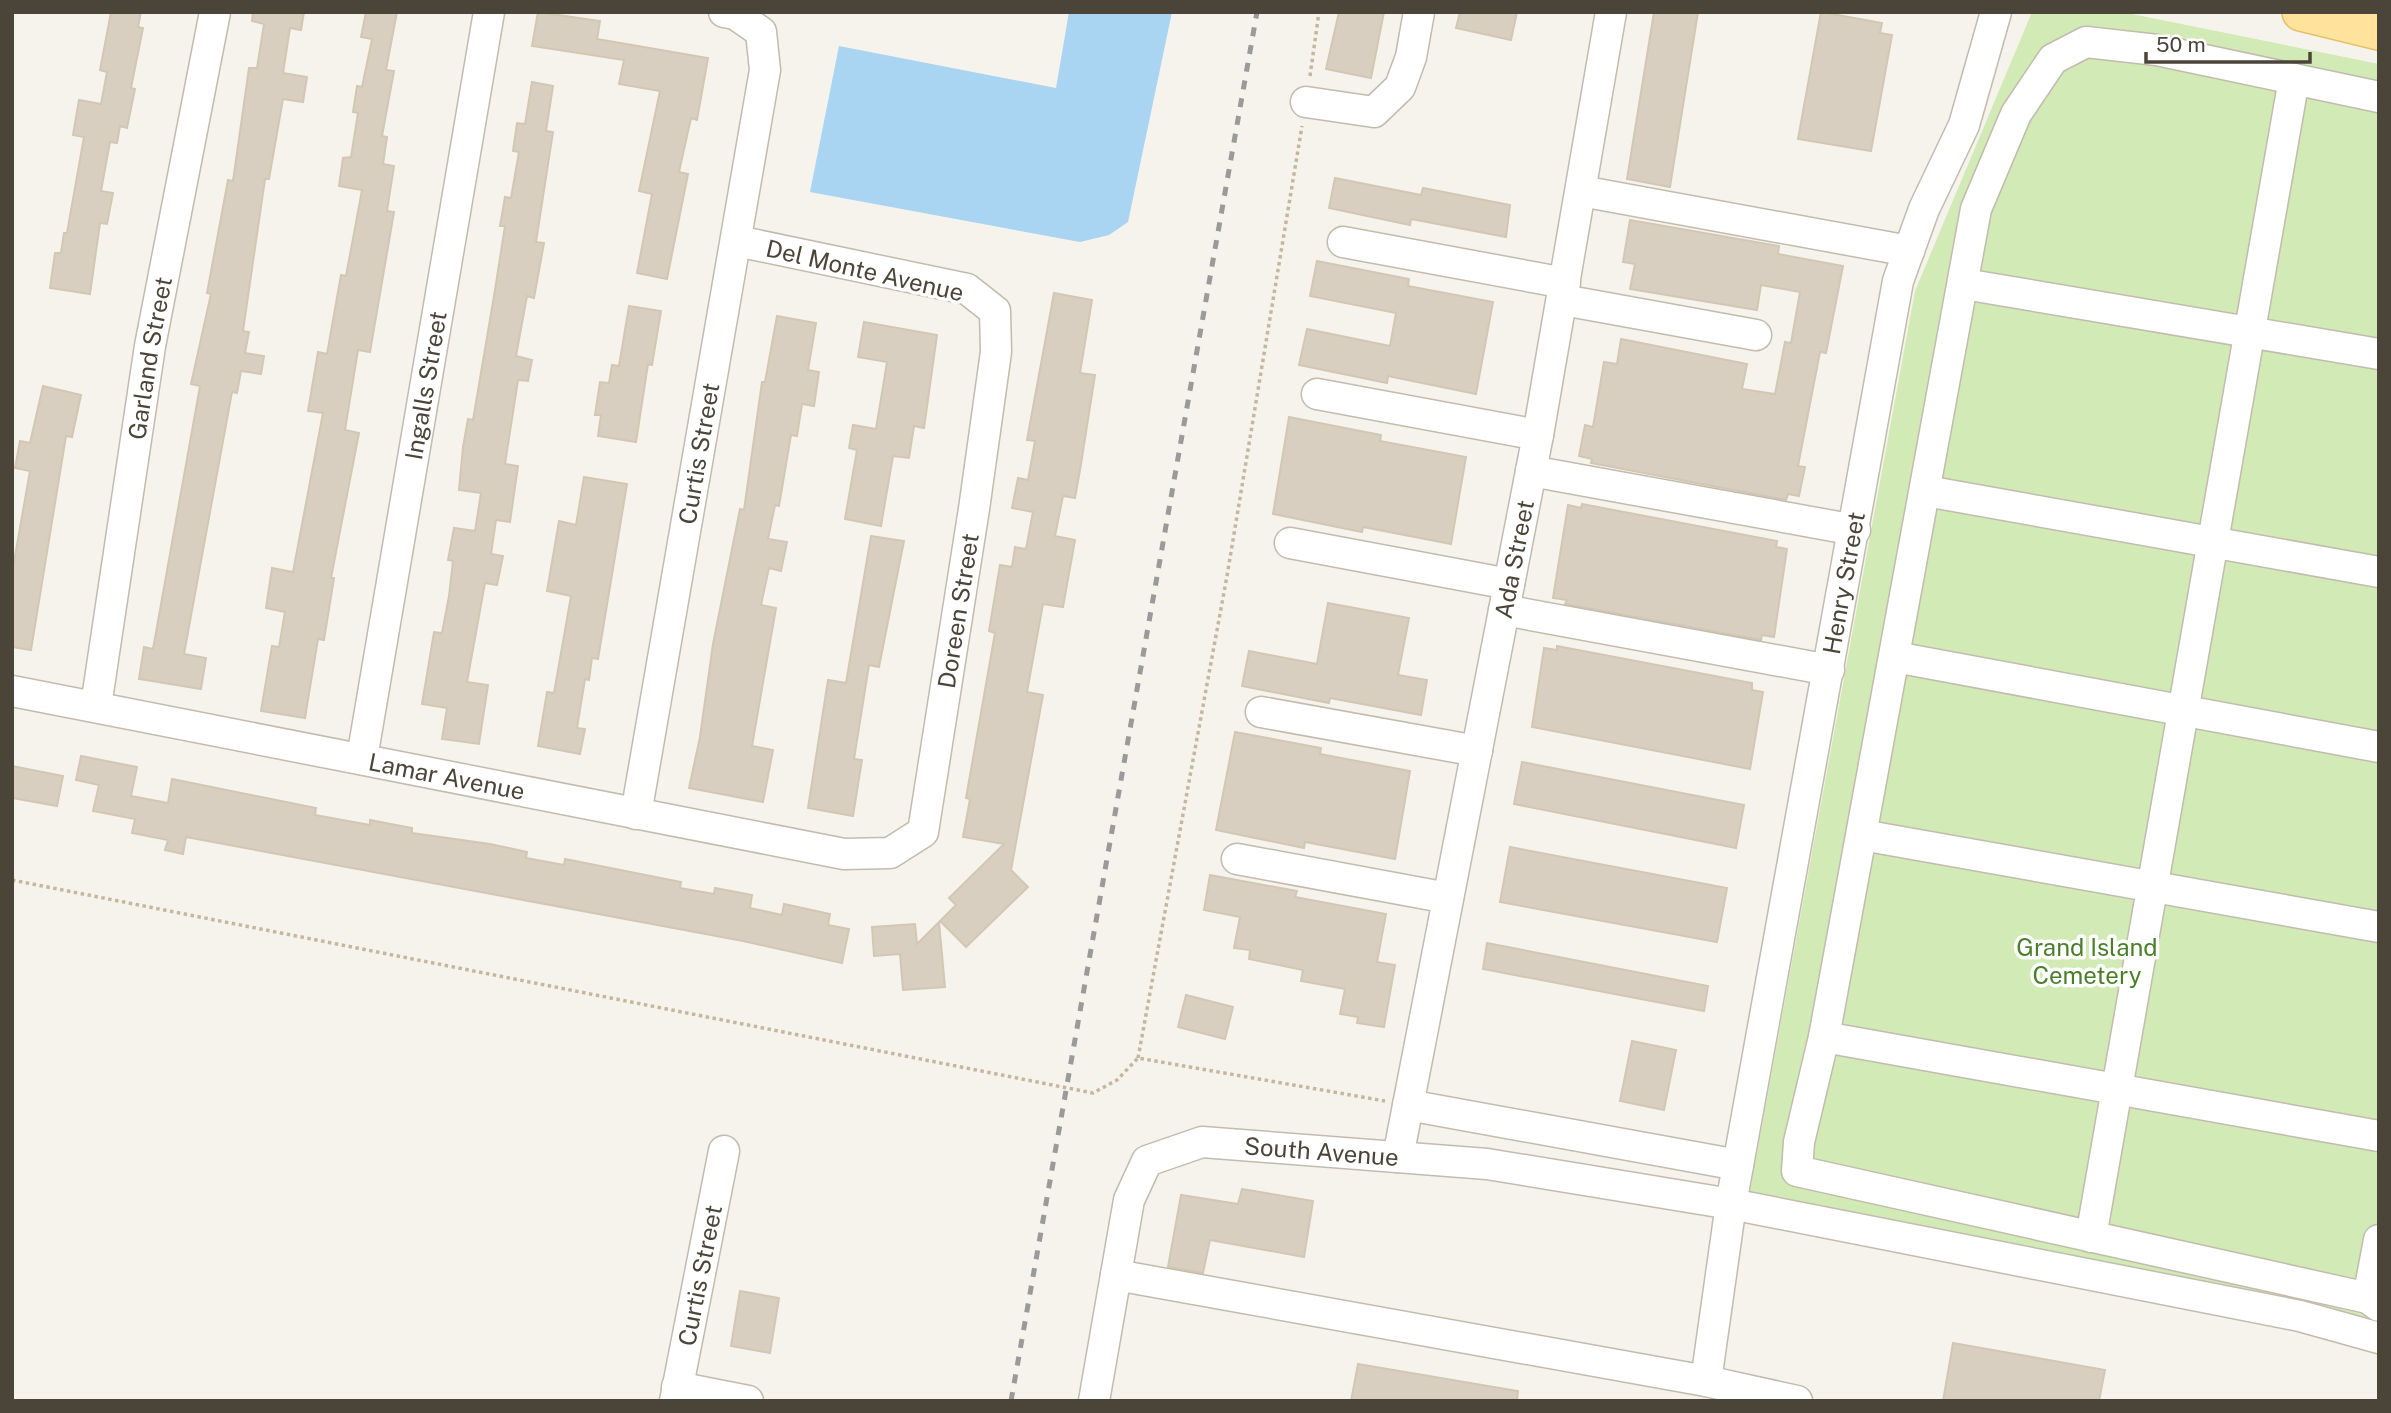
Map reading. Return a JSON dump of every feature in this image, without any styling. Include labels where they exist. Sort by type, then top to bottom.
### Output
[{"type":"main road","points":[[2301,12],[2340,17],[2379,31]]},
{"type":"street","name":"Garland Street","points":[[96,706],[150,346],[215,12]]},
{"type":"street","name":"Ingalls Street","points":[[362,758],[489,12]]},
{"type":"street","name":"Curtis Street","points":[[636,814],[765,69],[761,33],[735,14],[724,12]]},
{"type":"street","points":[[1306,102],[1374,112],[1400,87],[1411,57],[1419,12]]},
{"type":"street","name":"Ada Street","points":[[1408,1105],[1538,435],[1611,12]]},
{"type":"street","name":"Henry Street","points":[[1706,1381],[1731,1204],[1898,281],[1924,209],[1964,125],[1996,12]]},
{"type":"street","points":[[2379,97],[2157,50],[2086,42],[2053,59],[2016,114],[1976,209],[1862,835],[1824,1037],[1800,1142],[1797,1171],[2373,1302],[2379,1240]]},
{"type":"street","points":[[2091,1237],[2210,542],[2294,79]]},
{"type":"street","points":[[1581,191],[1909,251]]},
{"type":"street","name":"Del Monte Avenue","points":[[737,241],[967,289],[995,312],[996,345]]},
{"type":"street","points":[[1343,242],[1756,335]]},
{"type":"street","points":[[1964,284],[2379,355]]},
{"type":"street","name":"Doreen Street","points":[[882,853],[890,853],[923,832],[974,509],[996,345]]},
{"type":"street","points":[[1317,394],[1538,435]]},
{"type":"street","points":[[1531,471],[1855,530]]},
{"type":"street","points":[[1926,491],[2379,572]]},
{"type":"street","points":[[1290,543],[1507,597],[1829,670]]},
{"type":"street","points":[[1895,657],[2379,747]]},
{"type":"street","name":"Lamar Avenue","points":[[12,691],[844,854],[882,853]]},
{"type":"street","points":[[1261,712],[1477,751]]},
{"type":"street","points":[[1862,835],[2379,927]]},
{"type":"street","points":[[1237,859],[1448,898]]},
{"type":"street","points":[[1824,1037],[2379,1136]]},
{"type":"street","name":"South Avenue","points":[[1094,1401],[1129,1200],[1147,1161],[1202,1142],[1398,1157],[1408,1105],[1738,1165]]},
{"type":"street","name":"Curtis Street","points":[[676,1394],[724,1151]]},
{"type":"street","points":[[1398,1157],[1487,1164],[1731,1204],[2273,1311],[2379,1338]]},
{"type":"street","points":[[1116,1275],[1706,1381],[1797,1401]]},
{"type":"street","points":[[676,1394],[748,1401]]},
{"type":"path","points":[[12,880],[1093,1093],[1117,1080],[1138,1058],[1227,576],[1319,12]]},
{"type":"path","points":[[1138,1058],[1408,1105]]},
{"type":"green space","name":"Grand Island Cemetery","points":[[2032,12],[2122,12],[2379,64],[2379,1321],[1750,1191],[1915,291]]},
{"type":"water","points":[[1069,12],[1172,12],[1128,222],[1109,235],[1080,242],[810,192],[839,46],[1056,88]]},
{"type":"building","points":[[111,12],[141,12],[138,27],[143,28],[131,88],[135,89],[127,128],[120,126],[117,143],[110,142],[101,191],[113,193],[107,224],[100,223],[90,294],[50,288],[55,253],[61,253],[64,233],[67,233],[84,137],[73,135],[79,100],[101,104],[107,72],[100,70]]},
{"type":"building","points":[[253,12],[304,12],[301,30],[290,28],[283,73],[307,77],[303,102],[283,99],[269,179],[265,179],[243,331],[249,332],[245,353],[264,356],[261,374],[241,371],[237,393],[232,392],[184,654],[206,658],[201,689],[139,679],[144,647],[153,649],[200,386],[191,384],[211,294],[207,293],[228,180],[233,181],[249,68],[257,68],[264,24],[252,21]]},
{"type":"building","points":[[366,12],[397,12],[386,70],[394,71],[382,136],[387,137],[383,164],[394,166],[387,211],[394,212],[370,352],[358,350],[345,430],[359,433],[331,578],[334,578],[324,640],[318,639],[305,718],[261,711],[272,646],[279,647],[285,612],[266,608],[272,568],[293,572],[323,413],[308,411],[318,352],[327,354],[341,275],[346,276],[362,190],[339,186],[343,158],[351,157],[358,113],[353,112],[357,86],[362,87],[372,39],[361,37]]},
{"type":"building","points":[[538,12],[600,21],[597,39],[708,58],[697,120],[691,118],[679,172],[688,174],[667,279],[637,273],[652,194],[639,191],[660,91],[619,84],[624,60],[532,46]]},
{"type":"building","points":[[1339,12],[1384,12],[1371,78],[1326,69]]},
{"type":"building","points":[[1460,12],[1517,12],[1511,40],[1456,28]]},
{"type":"building","points":[[1654,12],[1698,12],[1670,187],[1627,179]]},
{"type":"building","points":[[1821,12],[1882,23],[1880,33],[1892,35],[1871,151],[1798,139]]},
{"type":"building","points":[[532,82],[553,86],[546,131],[553,132],[536,242],[544,243],[534,298],[527,296],[516,356],[532,360],[528,381],[518,380],[505,464],[518,466],[510,522],[496,520],[491,554],[503,556],[497,585],[485,583],[467,682],[488,685],[479,744],[442,739],[447,708],[422,704],[434,632],[442,633],[449,596],[453,561],[448,560],[454,528],[475,531],[481,493],[459,490],[463,447],[468,419],[473,420],[495,290],[505,226],[500,226],[505,197],[511,198],[519,152],[513,151],[517,123],[525,124]]},
{"type":"building","points":[[1335,178],[1421,195],[1423,188],[1510,205],[1506,237],[1411,219],[1410,225],[1329,208]]},
{"type":"building","points":[[1630,220],[1779,246],[1778,254],[1843,266],[1826,353],[1820,352],[1798,466],[1805,467],[1799,496],[1788,494],[1786,500],[1591,463],[1592,459],[1579,456],[1585,425],[1593,427],[1604,362],[1617,364],[1621,339],[1747,364],[1742,389],[1775,394],[1785,342],[1791,343],[1800,292],[1761,285],[1757,310],[1630,289],[1635,264],[1623,262]]},
{"type":"building","points":[[1317,261],[1409,279],[1408,286],[1493,302],[1476,394],[1388,376],[1387,383],[1299,365],[1307,329],[1390,346],[1396,313],[1310,296]]},
{"type":"building","points":[[1054,293],[1092,300],[1080,373],[1095,375],[1075,498],[1063,496],[1055,536],[1075,540],[1063,607],[1043,604],[1027,692],[1043,695],[1011,870],[1028,887],[966,947],[940,921],[956,905],[949,898],[1004,844],[963,837],[970,799],[966,798],[995,633],[989,631],[1000,565],[1012,567],[1015,547],[1026,549],[1033,512],[1012,508],[1018,478],[1028,480],[1035,441],[1027,440]]},
{"type":"building","points":[[629,306],[661,311],[652,365],[648,364],[636,442],[598,436],[601,415],[595,415],[600,382],[609,383],[612,365],[619,366]]},
{"type":"building","points":[[777,316],[816,323],[808,370],[819,372],[814,406],[802,404],[797,436],[791,435],[779,506],[775,505],[768,539],[787,542],[781,571],[769,568],[761,605],[776,608],[752,746],[773,750],[763,802],[689,788],[700,737],[713,644],[740,509],[744,510],[762,382],[765,382]]},
{"type":"building","points":[[864,322],[937,335],[924,428],[914,426],[909,458],[893,456],[881,526],[845,519],[857,450],[849,448],[853,425],[876,429],[887,362],[858,357]]},
{"type":"building","points":[[43,386],[81,395],[72,437],[66,436],[31,650],[12,647],[12,573],[30,471],[15,468],[20,441],[30,443]]},
{"type":"building","points":[[1289,417],[1381,435],[1380,441],[1466,457],[1451,544],[1363,527],[1362,532],[1273,514]]},
{"type":"building","points":[[584,477],[627,484],[598,659],[592,658],[589,680],[585,679],[577,728],[585,729],[580,754],[538,746],[547,692],[554,693],[571,596],[547,591],[559,521],[576,525]]},
{"type":"building","points":[[1582,504],[1777,541],[1776,547],[1787,549],[1774,637],[1762,635],[1761,640],[1565,604],[1567,600],[1553,598],[1568,505],[1581,508]]},
{"type":"building","points":[[871,536],[904,541],[879,667],[869,665],[854,759],[862,760],[853,816],[808,808],[828,680],[846,683]]},
{"type":"building","points":[[1328,603],[1409,618],[1398,675],[1427,680],[1421,715],[1330,698],[1329,703],[1242,686],[1249,651],[1317,664]]},
{"type":"building","points":[[1557,646],[1752,683],[1752,690],[1763,692],[1750,769],[1532,727],[1544,648],[1557,650]]},
{"type":"building","points":[[1235,732],[1321,748],[1320,754],[1410,771],[1395,859],[1305,842],[1304,848],[1216,830]]},
{"type":"building","points":[[81,756],[137,767],[131,796],[168,803],[172,779],[316,808],[315,815],[370,825],[370,820],[412,828],[412,833],[527,852],[526,858],[564,865],[565,859],[681,882],[680,888],[714,894],[715,888],[752,895],[750,908],[782,915],[784,904],[830,914],[828,925],[849,929],[842,963],[743,941],[186,837],[183,854],[165,850],[168,840],[132,833],[135,819],[93,811],[99,785],[76,780]]},
{"type":"building","points":[[1522,762],[1744,805],[1736,848],[1514,804]]},
{"type":"building","points":[[12,766],[63,776],[57,806],[12,798]]},
{"type":"building","points":[[1510,847],[1727,888],[1717,942],[1500,902]]},
{"type":"building","points":[[1210,875],[1297,891],[1295,897],[1386,914],[1377,962],[1395,965],[1384,1027],[1357,1023],[1358,1017],[1340,1014],[1345,989],[1301,981],[1303,970],[1249,959],[1250,950],[1234,948],[1240,917],[1204,910]]},
{"type":"building","points":[[939,922],[945,987],[903,990],[900,954],[874,956],[872,927],[915,924],[917,944]]},
{"type":"building","points":[[1487,943],[1708,986],[1704,1011],[1483,969]]},
{"type":"building","points":[[1186,995],[1233,1007],[1225,1039],[1178,1027]]},
{"type":"building","points":[[1632,1041],[1676,1050],[1664,1110],[1620,1101]]},
{"type":"building","points":[[1242,1189],[1313,1201],[1304,1257],[1210,1240],[1203,1273],[1168,1267],[1181,1195],[1238,1204]]},
{"type":"building","points":[[740,1291],[779,1298],[770,1353],[731,1346]]},
{"type":"building","points":[[1953,1343],[2105,1370],[2099,1401],[1943,1401]]},
{"type":"building","points":[[1358,1364],[1518,1391],[1517,1401],[1351,1401]]},
{"type":"railway","points":[[1011,1401],[1257,12]]}]
